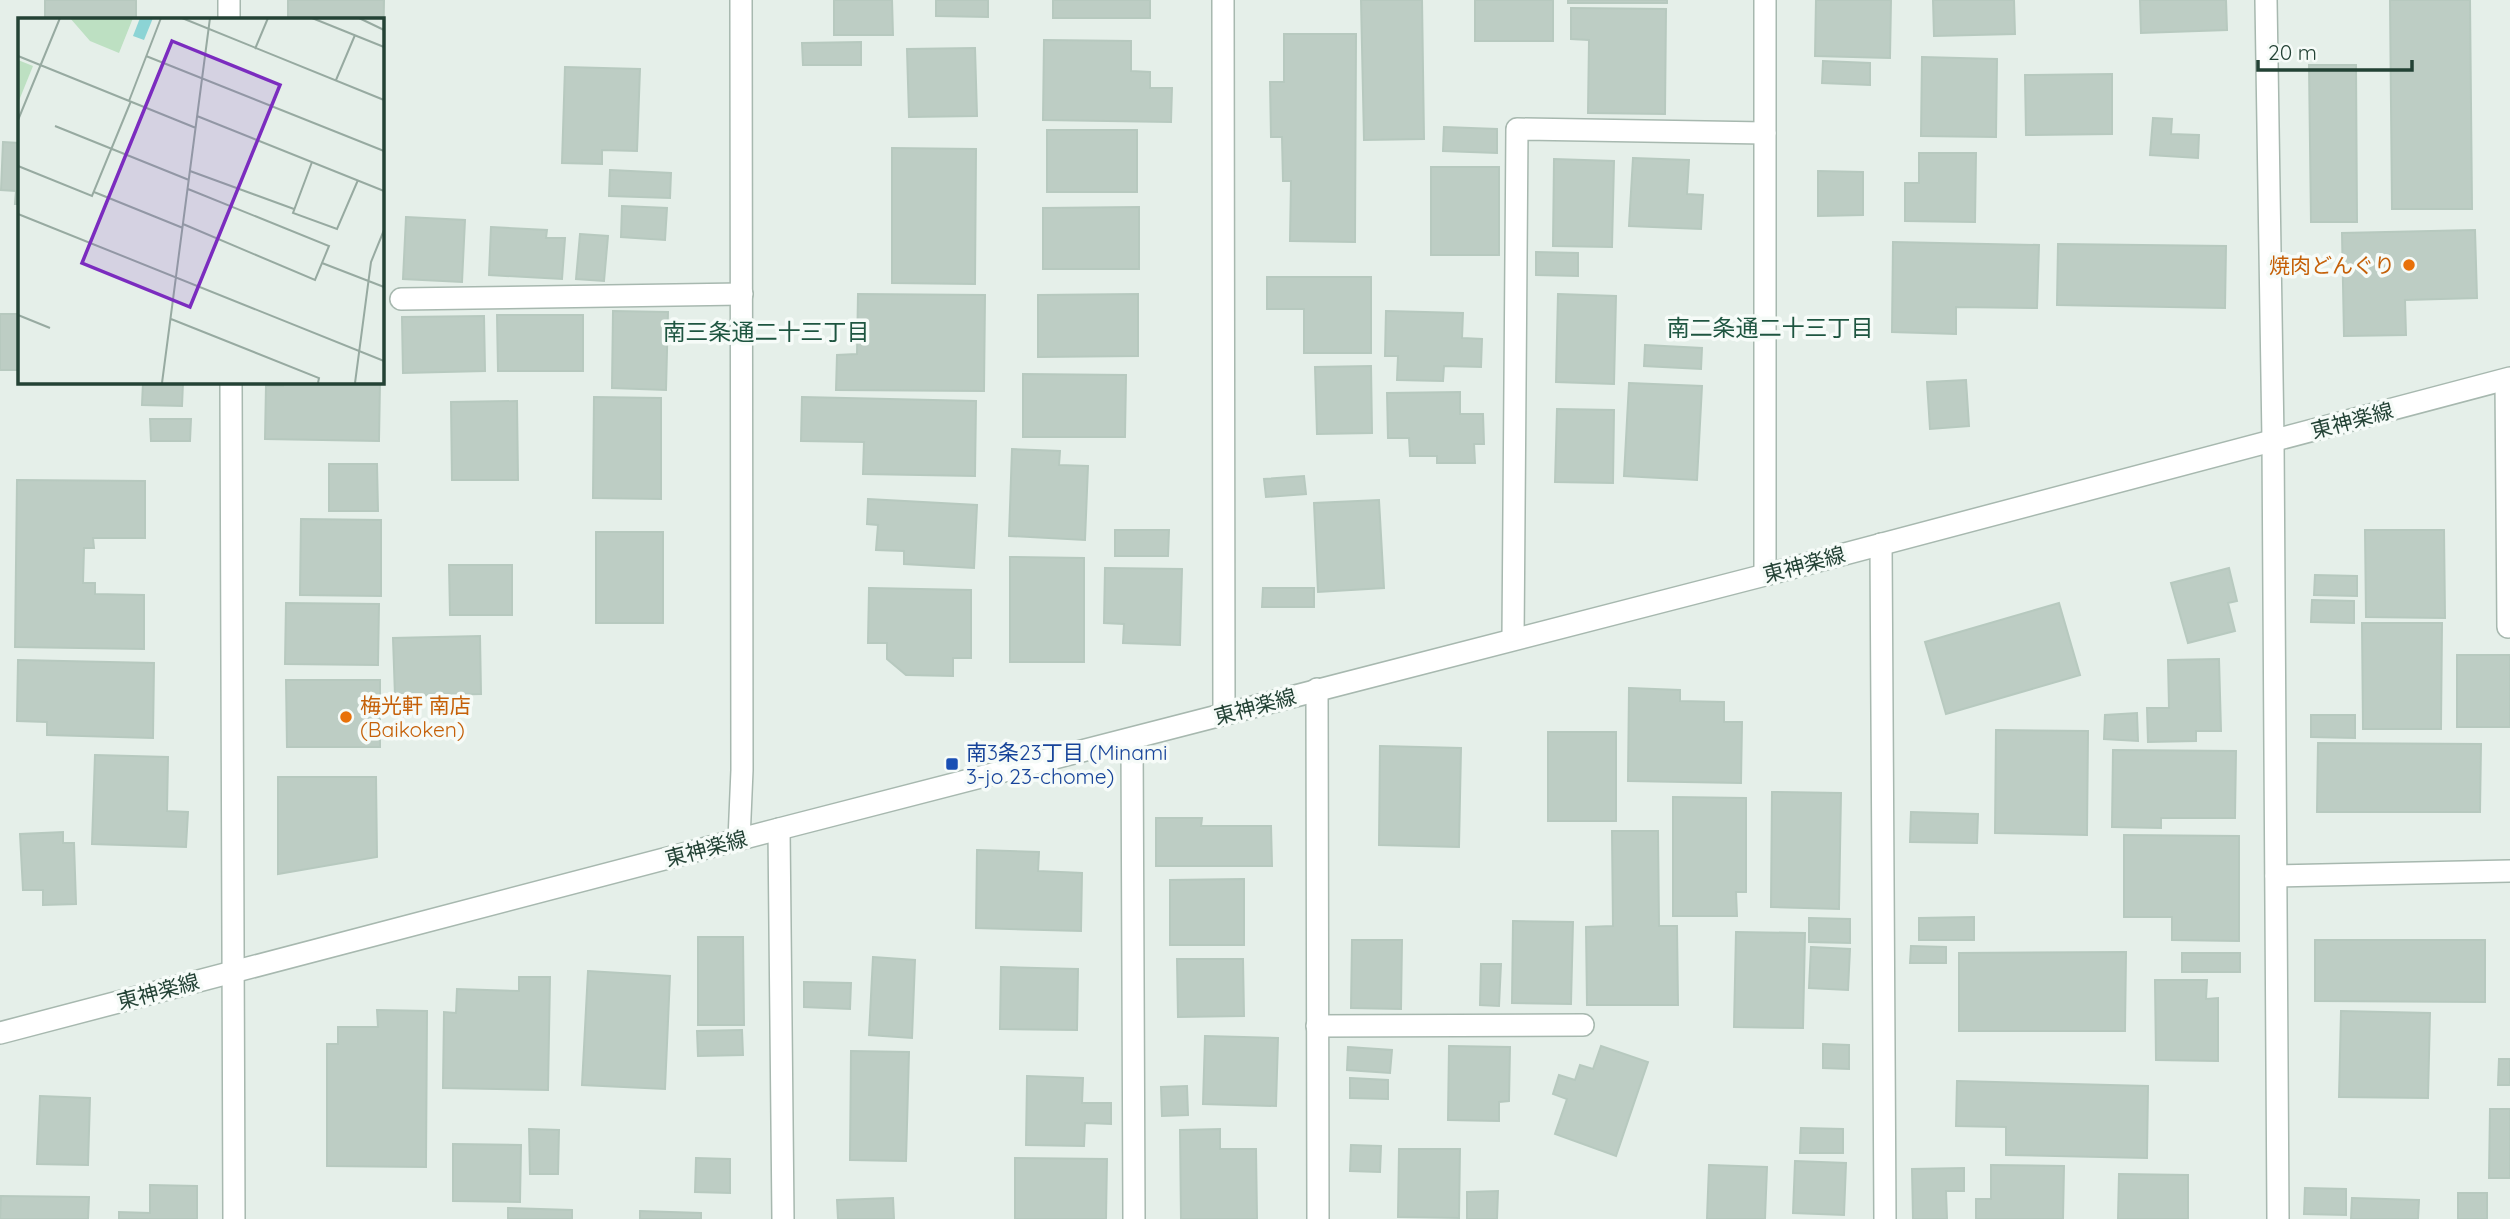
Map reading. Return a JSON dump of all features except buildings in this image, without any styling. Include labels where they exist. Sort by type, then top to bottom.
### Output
[{"type":"street","points":[[229,0],[229,18]]},
{"type":"street","points":[[739,840],[742,770],[741,0]]},
{"type":"street","points":[[1223,0],[1224,715]]},
{"type":"street","points":[[1765,0],[1765,575]]},
{"type":"street","points":[[2266,0],[2273,440],[2278,1219]]},
{"type":"street","points":[[1513,639],[1517,129],[1765,134]]},
{"type":"street","points":[[401,299],[742,294]]},
{"type":"street","points":[[2508,379],[2508,627]]},
{"type":"street","name":"東神楽線","points":[[0,1033],[779,828],[1765,575],[2508,379]]},
{"type":"street","points":[[231,383],[234,1219]]},
{"type":"street","points":[[1881,544],[1885,1219]]},
{"type":"street","points":[[1317,689],[1318,1219]]},
{"type":"street","points":[[1132,739],[1134,1219]]},
{"type":"street","points":[[779,828],[783,1219]]},
{"type":"street","points":[[2276,876],[2510,871]]},
{"type":"street","points":[[1317,1026],[1583,1026]]},
{"type":"place","name":"焼肉どんぐり","points":[[2409,265]]},
{"type":"place","name":"梅光軒 南店 (Baikoken)","points":[[346,717]]},
{"type":"place","name":"南3条23丁目 (Minami 3-jo 23-chome)","points":[[952,764]]},
{"type":"district","name":"南二条通二十三丁目","points":[[1770,327]]},
{"type":"district","name":"南三条通二十三丁目","points":[[766,331]]}]
